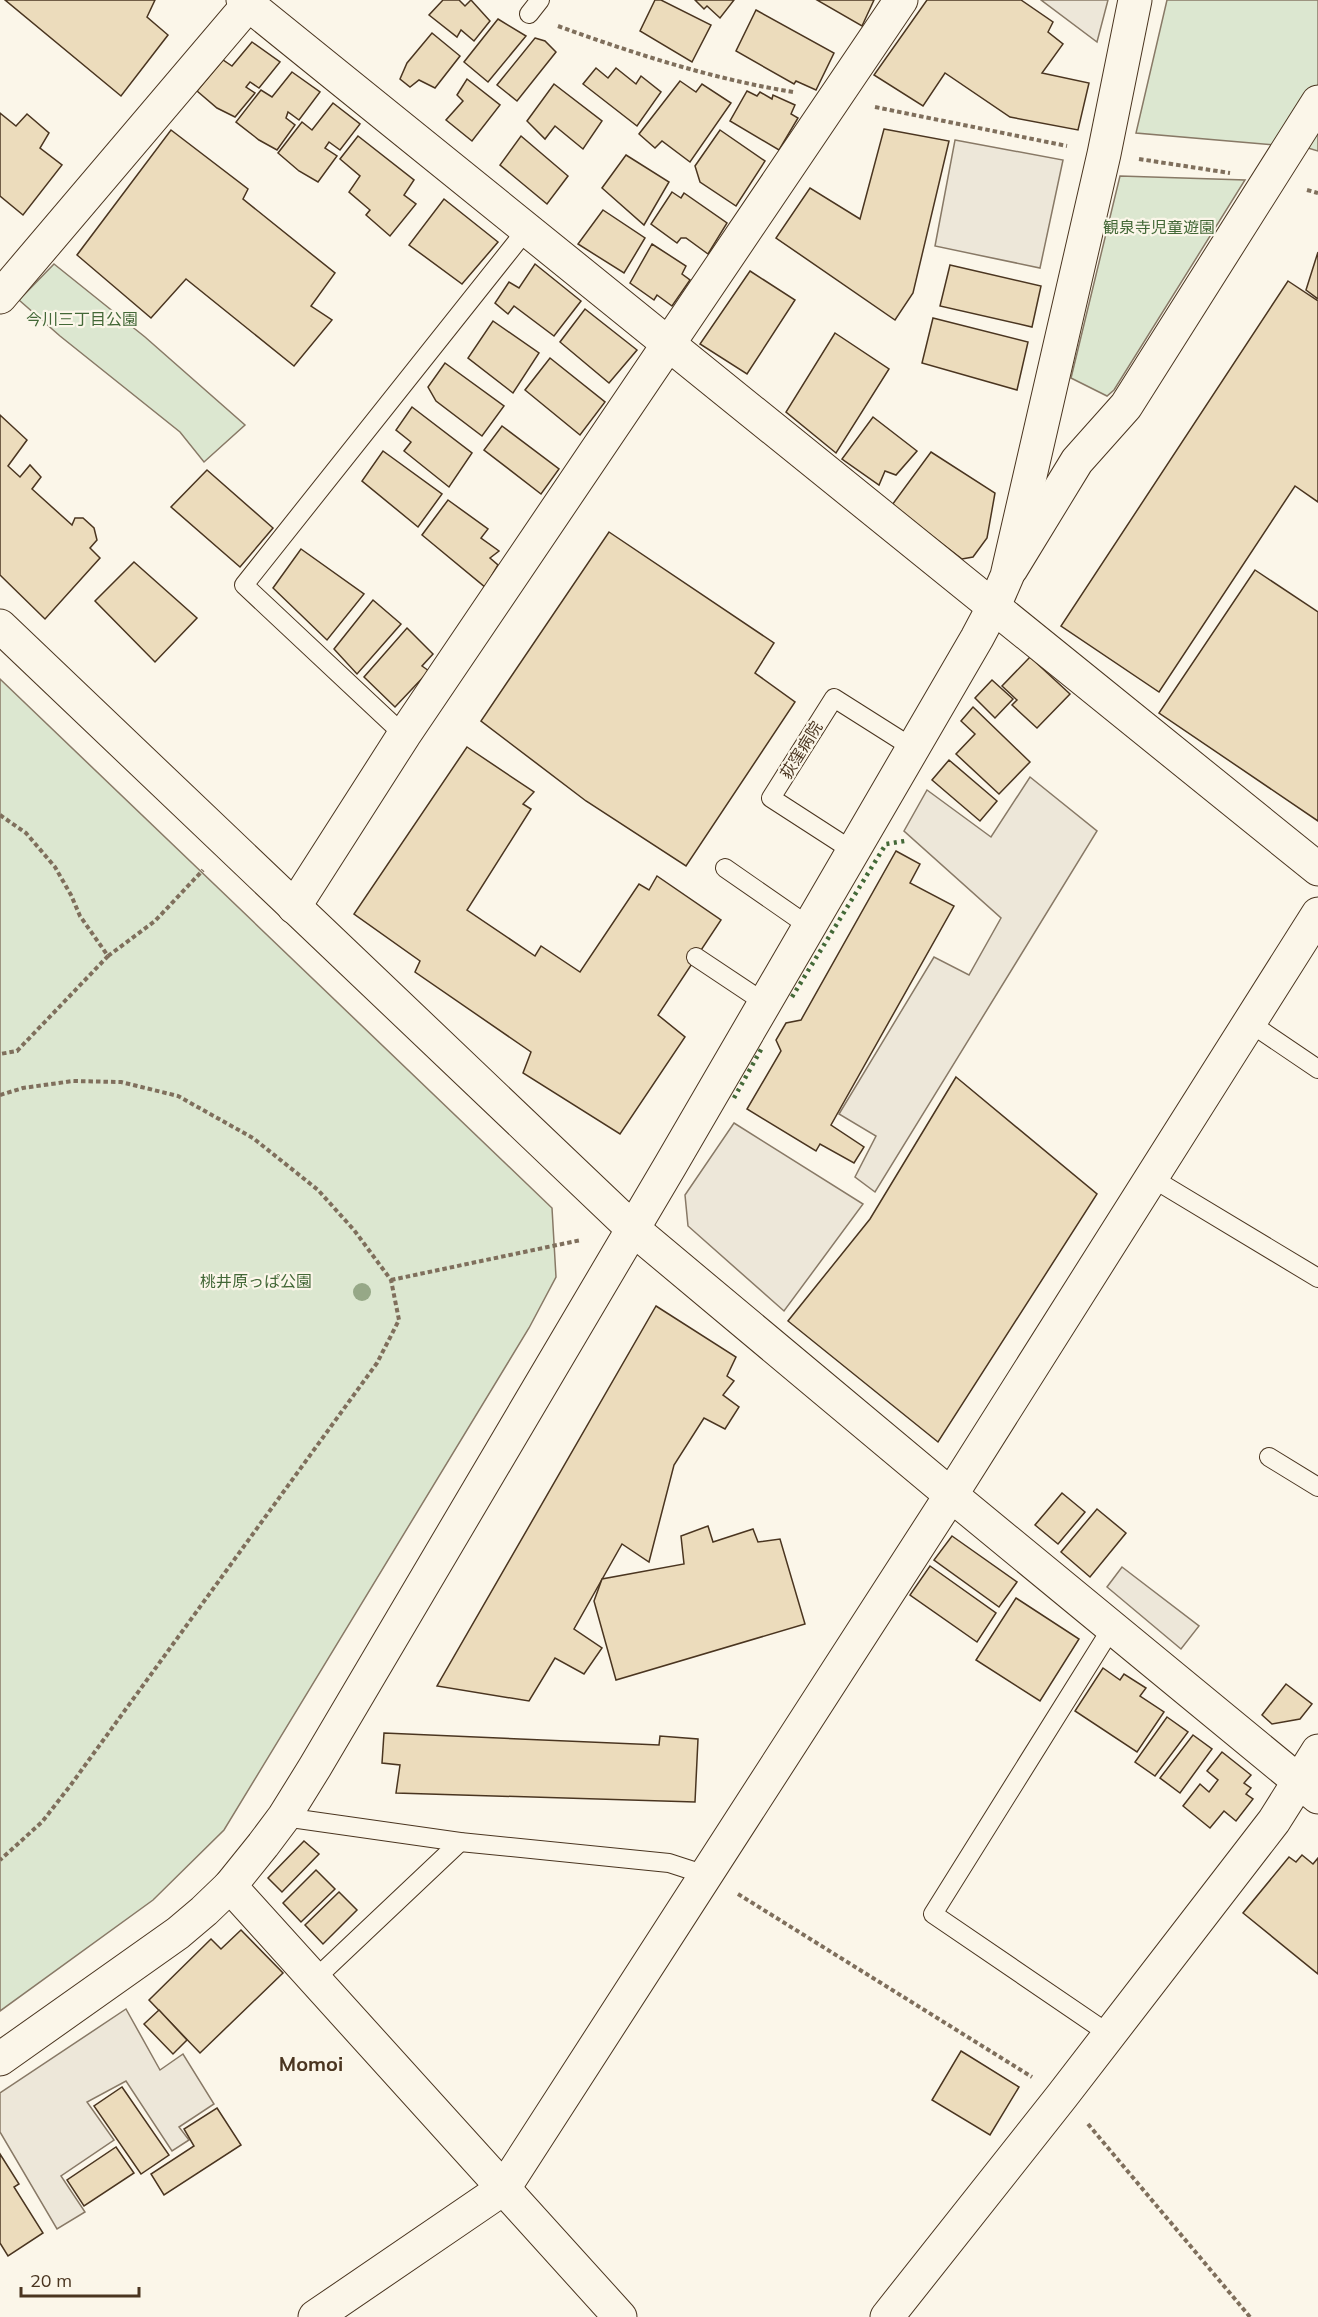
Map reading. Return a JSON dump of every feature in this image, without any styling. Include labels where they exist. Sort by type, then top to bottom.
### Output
[{"type":"street","points":[[294,907],[404,735],[902,0]]},
{"type":"street","points":[[0,2059],[178,1934],[230,1886],[284,1817],[765,1004],[994,606],[1006,576],[1104,154],[1135,0]]},
{"type":"street","points":[[0,297],[245,2],[1318,869]]},
{"type":"street","points":[[1006,576],[1077,461],[1126,406],[1318,102]]},
{"type":"street","points":[[0,626],[633,1229],[951,1495],[1309,1789]]},
{"type":"street","points":[[315,2317],[504,2188],[951,1495],[1318,914]]},
{"type":"street","points":[[887,2317],[1062,2096],[1274,1821],[1309,1789],[1318,1751]]},
{"type":"street","points":[[230,1886],[620,2317]]},
{"type":"lane","points":[[404,735],[244,585],[527,229]]},
{"type":"lane","name":"荻窪病院","points":[[853,851],[771,798],[834,698],[913,748]]},
{"type":"lane","points":[[725,868],[810,927]]},
{"type":"lane","points":[[696,957],[765,1004]]},
{"type":"lane","points":[[1250,1023],[1318,1069]]},
{"type":"lane","points":[[1152,1178],[1318,1278]]},
{"type":"lane","points":[[1269,1457],[1318,1487]]},
{"type":"lane","points":[[1109,2034],[933,1914],[1113,1626]]},
{"type":"lane","points":[[284,1817],[460,1842],[669,1863],[706,1875]]},
{"type":"lane","points":[[315,1979],[460,1842]]},
{"type":"path","points":[[535,7],[621,49],[683,68],[1104,154],[1270,180],[1318,193]]},
{"type":"path","points":[[0,815],[26,833],[55,867],[80,916],[108,957]]},
{"type":"path","points":[[0,1054],[17,1051],[108,957],[155,921],[208,864]]},
{"type":"path","points":[[0,1095],[23,1088],[73,1081],[121,1082],[178,1096],[253,1138],[318,1190],[354,1230],[391,1280],[399,1320],[377,1363],[70,1786],[42,1822],[0,1860]]},
{"type":"path","points":[[391,1280],[581,1240]]},
{"type":"path","points":[[706,1875],[1062,2096],[1250,2317]]},
{"type":"green space","points":[[1167,0],[1318,0],[1318,151],[1308,148],[1136,133]]},
{"type":"green space","name":"観泉寺児童遊園","points":[[1120,176],[1245,180],[1114,390],[1107,396],[1071,378]]},
{"type":"green space","name":"今川三丁目公園","points":[[54,264],[145,337],[245,425],[204,462],[180,432],[60,336],[19,300]]},
{"type":"green space","name":"桃井原っぱ公園","points":[[0,679],[552,1208],[556,1277],[529,1328],[224,1830],[153,1900],[0,2011]]},
{"type":"shaded area","points":[[1041,0],[1108,0],[1097,42]]},
{"type":"shaded area","points":[[955,140],[1063,160],[1040,268],[935,246]]},
{"type":"shaded area","points":[[1030,777],[1097,831],[875,1192],[855,1177],[876,1136],[839,1114],[934,957],[969,975],[1001,918],[904,831],[927,790],[991,837]]},
{"type":"shaded area","points":[[734,1123],[863,1204],[784,1311],[688,1226],[685,1195]]},
{"type":"shaded area","points":[[1122,1567],[1199,1626],[1181,1649],[1107,1587]]},
{"type":"shaded area","points":[[126,2009],[160,2070],[183,2054],[214,2104],[179,2127],[189,2140],[172,2151],[126,2081],[87,2102],[114,2140],[61,2176],[85,2212],[57,2229],[0,2132],[0,2093]]},
{"type":"building","points":[[5,0],[155,0],[147,17],[168,35],[121,96]]},
{"type":"building","points":[[443,0],[459,0],[465,6],[471,0],[490,21],[474,41],[461,30],[457,37],[429,15]]},
{"type":"building","points":[[655,0],[661,0],[711,25],[692,62],[640,31]]},
{"type":"building","points":[[695,0],[734,0],[720,18],[707,6],[704,9]]},
{"type":"building","points":[[817,0],[874,0],[862,26]]},
{"type":"building","points":[[927,0],[1021,0],[1053,22],[1048,32],[1063,44],[1042,73],[1089,83],[1078,130],[1010,117],[945,73],[923,106],[874,75]]},
{"type":"building","points":[[756,10],[834,53],[816,90],[796,81],[794,84],[736,51]]},
{"type":"building","points":[[498,19],[526,36],[488,82],[464,62]]},
{"type":"building","points":[[432,33],[460,56],[435,88],[419,80],[410,87],[400,79],[407,63]]},
{"type":"building","points":[[535,38],[545,41],[556,52],[517,101],[497,85]]},
{"type":"building","points":[[252,42],[280,62],[259,88],[250,82],[246,87],[255,93],[235,117],[217,108],[197,91],[223,60],[232,66]]},
{"type":"building","points":[[596,68],[608,78],[616,68],[636,84],[641,76],[661,92],[637,126],[583,84]]},
{"type":"building","points":[[292,72],[320,92],[299,120],[288,112],[286,118],[295,125],[277,150],[259,140],[236,122],[261,90],[272,97]]},
{"type":"building","points":[[467,79],[500,105],[472,141],[446,120],[463,101],[457,95]]},
{"type":"building","points":[[680,81],[696,92],[702,84],[731,103],[690,162],[662,141],[655,148],[639,134]]},
{"type":"building","points":[[554,84],[602,121],[583,149],[555,126],[545,139],[527,121]]},
{"type":"building","points":[[747,91],[757,96],[760,92],[772,99],[773,95],[795,105],[791,114],[798,118],[779,150],[730,121]]},
{"type":"building","points":[[333,103],[360,124],[340,150],[329,142],[325,148],[337,156],[318,182],[299,171],[278,153],[302,122],[312,130]]},
{"type":"building","points":[[0,113],[16,126],[27,114],[49,133],[40,148],[62,165],[23,215],[0,196]]},
{"type":"building","points":[[884,129],[949,141],[913,293],[895,320],[776,238],[810,188],[860,219]]},
{"type":"building","points":[[171,130],[248,189],[243,199],[335,273],[311,306],[332,320],[294,366],[186,279],[151,318],[77,255]]},
{"type":"building","points":[[720,130],[765,161],[736,206],[700,182],[695,166]]},
{"type":"building","points":[[358,136],[414,180],[404,195],[416,204],[390,236],[366,215],[370,210],[349,192],[360,176],[340,159]]},
{"type":"building","points":[[521,136],[568,176],[547,204],[500,165]]},
{"type":"building","points":[[626,155],[669,182],[644,225],[602,188]]},
{"type":"building","points":[[672,192],[681,198],[684,193],[727,223],[708,254],[686,238],[681,238],[677,243],[651,224]]},
{"type":"building","points":[[444,199],[498,242],[462,284],[409,245]]},
{"type":"building","points":[[603,210],[645,238],[624,273],[578,244]]},
{"type":"building","points":[[652,244],[686,266],[682,274],[690,280],[672,306],[657,295],[654,300],[630,283]]},
{"type":"building","points":[[1318,252],[1318,299],[1306,290]]},
{"type":"building","points":[[535,264],[581,301],[554,336],[514,306],[508,314],[495,303],[509,282],[519,288]]},
{"type":"building","points":[[950,265],[1041,286],[1032,327],[940,306]]},
{"type":"building","points":[[750,271],[795,300],[747,374],[700,344]]},
{"type":"building","points":[[1288,281],[1318,301],[1318,502],[1295,486],[1159,692],[1061,626]]},
{"type":"building","points":[[585,309],[637,350],[609,383],[560,342]]},
{"type":"building","points":[[933,318],[1028,342],[1017,390],[922,363]]},
{"type":"building","points":[[493,321],[539,353],[513,393],[468,358]]},
{"type":"building","points":[[835,333],[889,369],[836,453],[786,412]]},
{"type":"building","points":[[550,358],[605,402],[580,435],[525,390]]},
{"type":"building","points":[[445,363],[504,406],[482,436],[436,401],[428,387]]},
{"type":"building","points":[[412,407],[472,453],[449,487],[404,451],[411,442],[396,430]]},
{"type":"building","points":[[0,415],[27,440],[8,466],[20,477],[30,465],[41,477],[32,489],[72,525],[75,518],[83,518],[94,528],[97,540],[90,548],[100,558],[45,619],[0,575]]},
{"type":"building","points":[[873,417],[917,451],[896,475],[885,471],[879,485],[842,459]]},
{"type":"building","points":[[502,426],[559,469],[541,494],[484,450]]},
{"type":"building","points":[[383,451],[442,494],[418,527],[362,481]]},
{"type":"building","points":[[931,452],[995,493],[987,538],[973,557],[962,559],[892,505]]},
{"type":"building","points":[[207,470],[273,528],[240,567],[171,507]]},
{"type":"building","points":[[448,500],[488,529],[481,538],[499,551],[490,558],[498,565],[485,587],[422,535]]},
{"type":"building","points":[[609,532],[774,643],[755,673],[795,702],[686,866],[586,801],[481,721]]},
{"type":"building","points":[[301,549],[364,594],[327,640],[273,588]]},
{"type":"building","points":[[134,562],[197,618],[155,662],[95,601]]},
{"type":"building","points":[[1255,570],[1318,612],[1318,821],[1159,713]]},
{"type":"building","points":[[373,600],[401,624],[357,674],[334,649]]},
{"type":"building","points":[[407,628],[433,654],[422,666],[429,671],[395,707],[364,677]]},
{"type":"building","points":[[1030,657],[1070,694],[1037,728],[1012,705],[1017,700],[1002,686]]},
{"type":"building","points":[[992,680],[1013,699],[995,718],[975,698]]},
{"type":"building","points":[[973,707],[1030,762],[999,794],[956,754],[975,734],[961,721]]},
{"type":"building","points":[[467,747],[534,792],[523,804],[531,809],[467,910],[535,956],[541,946],[580,972],[639,884],[649,890],[657,876],[721,920],[658,1015],[685,1037],[620,1134],[523,1073],[531,1052],[415,972],[420,961],[354,914]]},
{"type":"building","points":[[949,760],[997,801],[980,821],[932,780]]},
{"type":"building","points":[[896,851],[920,864],[910,883],[954,906],[831,1125],[864,1147],[854,1163],[820,1144],[816,1151],[747,1109],[781,1051],[776,1040],[786,1023],[801,1020]]},
{"type":"building","points":[[956,1077],[1097,1194],[938,1442],[788,1321],[870,1219]]},
{"type":"building","points":[[656,1306],[736,1357],[727,1376],[734,1381],[723,1395],[739,1407],[725,1429],[704,1418],[674,1465],[649,1562],[622,1544],[574,1629],[602,1648],[584,1674],[555,1658],[529,1701],[437,1686]]},
{"type":"building","points":[[1062,1493],[1085,1512],[1058,1544],[1035,1525]]},
{"type":"building","points":[[1097,1509],[1126,1533],[1090,1577],[1061,1552]]},
{"type":"building","points":[[708,1526],[713,1542],[753,1529],[758,1542],[780,1539],[805,1624],[616,1680],[594,1601],[602,1579],[684,1564],[681,1536]]},
{"type":"building","points":[[952,1536],[1017,1582],[999,1607],[934,1560]]},
{"type":"building","points":[[930,1566],[996,1613],[977,1642],[910,1595]]},
{"type":"building","points":[[1016,1598],[1079,1639],[1040,1701],[976,1660]]},
{"type":"building","points":[[1103,1668],[1120,1680],[1124,1674],[1146,1688],[1140,1696],[1164,1712],[1137,1752],[1075,1711]]},
{"type":"building","points":[[1286,1684],[1312,1704],[1300,1719],[1272,1724],[1262,1715]]},
{"type":"building","points":[[1167,1717],[1188,1732],[1155,1776],[1135,1762]]},
{"type":"building","points":[[384,1733],[659,1745],[660,1736],[698,1739],[695,1802],[396,1793],[400,1765],[382,1763]]},
{"type":"building","points":[[1193,1735],[1212,1749],[1180,1793],[1160,1778]]},
{"type":"building","points":[[1222,1752],[1251,1775],[1244,1783],[1251,1788],[1246,1794],[1253,1799],[1236,1821],[1224,1811],[1210,1828],[1183,1806],[1200,1784],[1209,1792],[1218,1780],[1207,1771]]},
{"type":"building","points":[[304,1841],[319,1854],[282,1892],[268,1878]]},
{"type":"building","points":[[1302,1855],[1313,1864],[1318,1858],[1318,1974],[1243,1913],[1289,1857],[1296,1862]]},
{"type":"building","points":[[316,1870],[335,1889],[301,1922],[283,1903]]},
{"type":"building","points":[[339,1892],[357,1910],[323,1944],[305,1925]]},
{"type":"building","points":[[241,1930],[283,1973],[200,2053],[149,2000],[211,1939],[221,1949]]},
{"type":"building","points":[[159,2010],[187,2040],[173,2054],[144,2024]]},
{"type":"building","points":[[961,2051],[1019,2087],[990,2135],[932,2100]]},
{"type":"building","points":[[122,2087],[169,2155],[141,2174],[94,2106]]},
{"type":"building","points":[[217,2108],[241,2145],[164,2195],[151,2174],[194,2146],[184,2129]]},
{"type":"building","points":[[116,2147],[134,2173],[84,2206],[67,2180]]},
{"type":"building","points":[[0,2154],[19,2184],[14,2187],[43,2233],[8,2256],[0,2243]]},
{"type":"hedge","points":[[792,997],[886,844],[905,841]]},
{"type":"hedge","points":[[734,1098],[763,1046]]},
{"type":"district","name":"Momoi","points":[[311,2064]]}]
